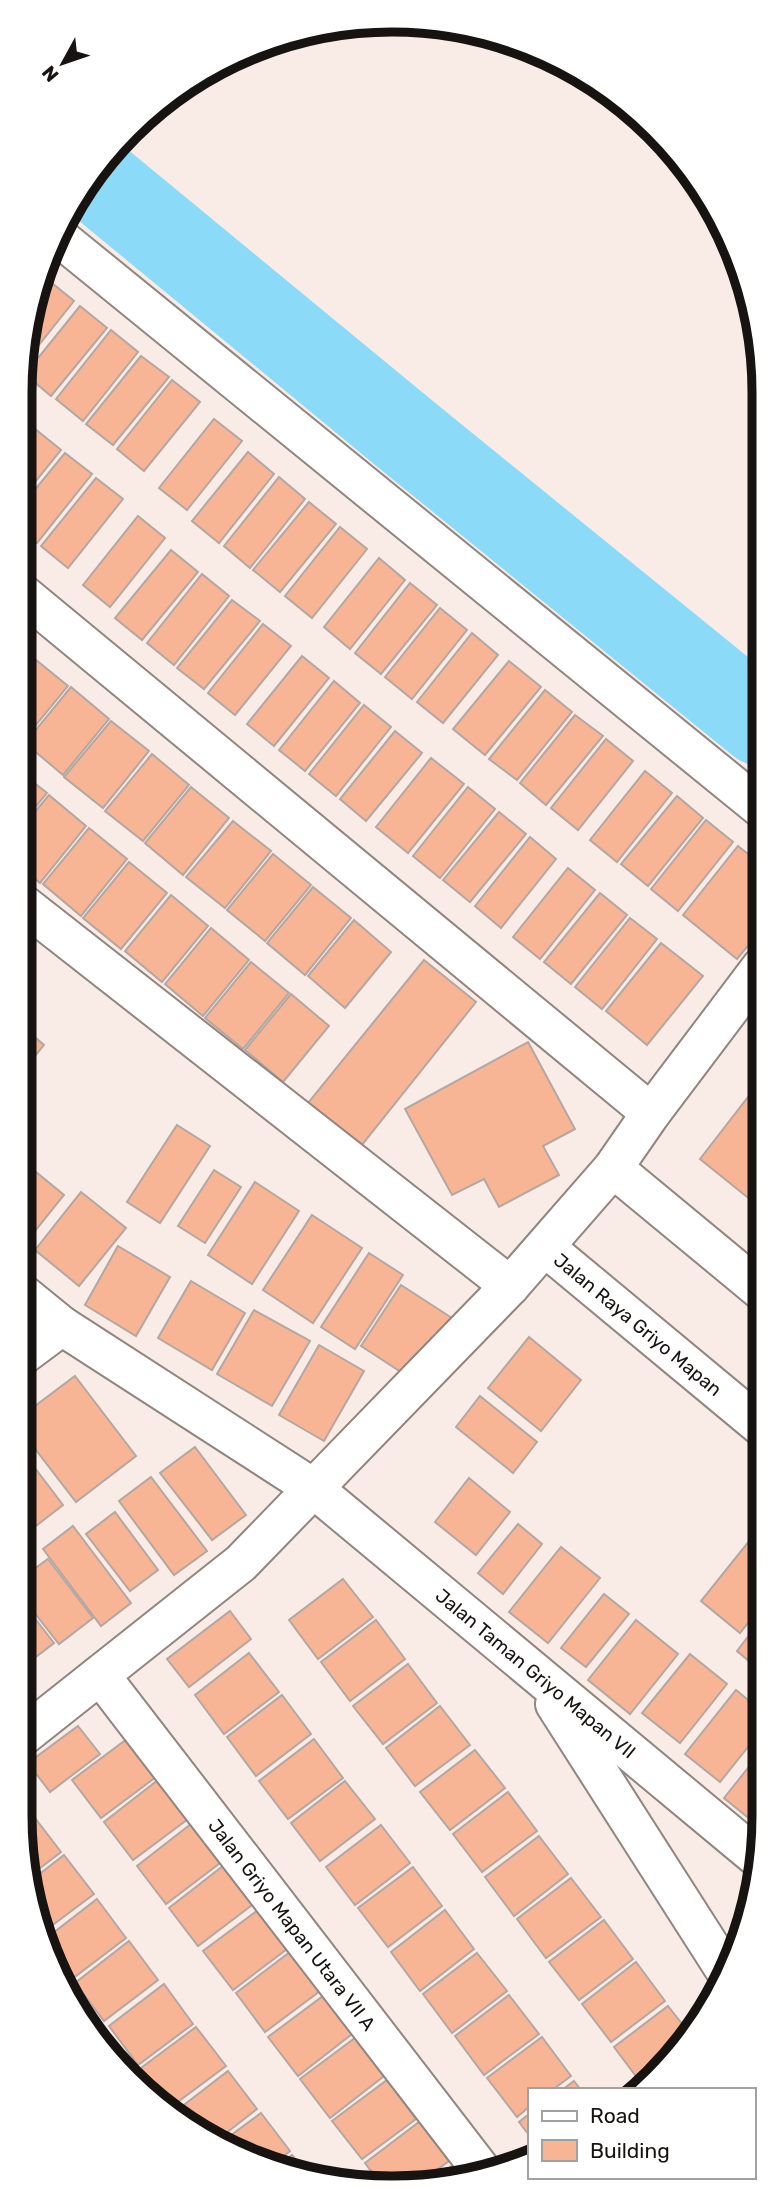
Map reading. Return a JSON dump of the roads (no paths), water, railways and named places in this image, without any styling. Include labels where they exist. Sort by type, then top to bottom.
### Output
[{"type":"street","points":[[65,242],[752,801]]},
{"type":"street","points":[[32,602],[651,1113]]},
{"type":"street","points":[[32,911],[510,1286]]},
{"type":"street","points":[[32,1729],[241,1563],[510,1286],[613,1168],[752,978]]},
{"type":"street","points":[[613,1168],[752,1283]]},
{"type":"street","name":"Jalan Raya Griyo Mapan","points":[[545,1247],[752,1419]]},
{"type":"street","name":"Jalan Taman Griyo Mapan VII","points":[[32,1302],[62,1326],[313,1489],[749,1851]]},
{"type":"street","points":[[32,1348],[62,1326]]},
{"type":"street","points":[[535,1673],[719,1963]]},
{"type":"street","name":"Jalan Griyo Mapan Utara VII A","points":[[100,1675],[477,2165]]},
{"type":"waterway","points":[[99,182],[752,716]]}]
